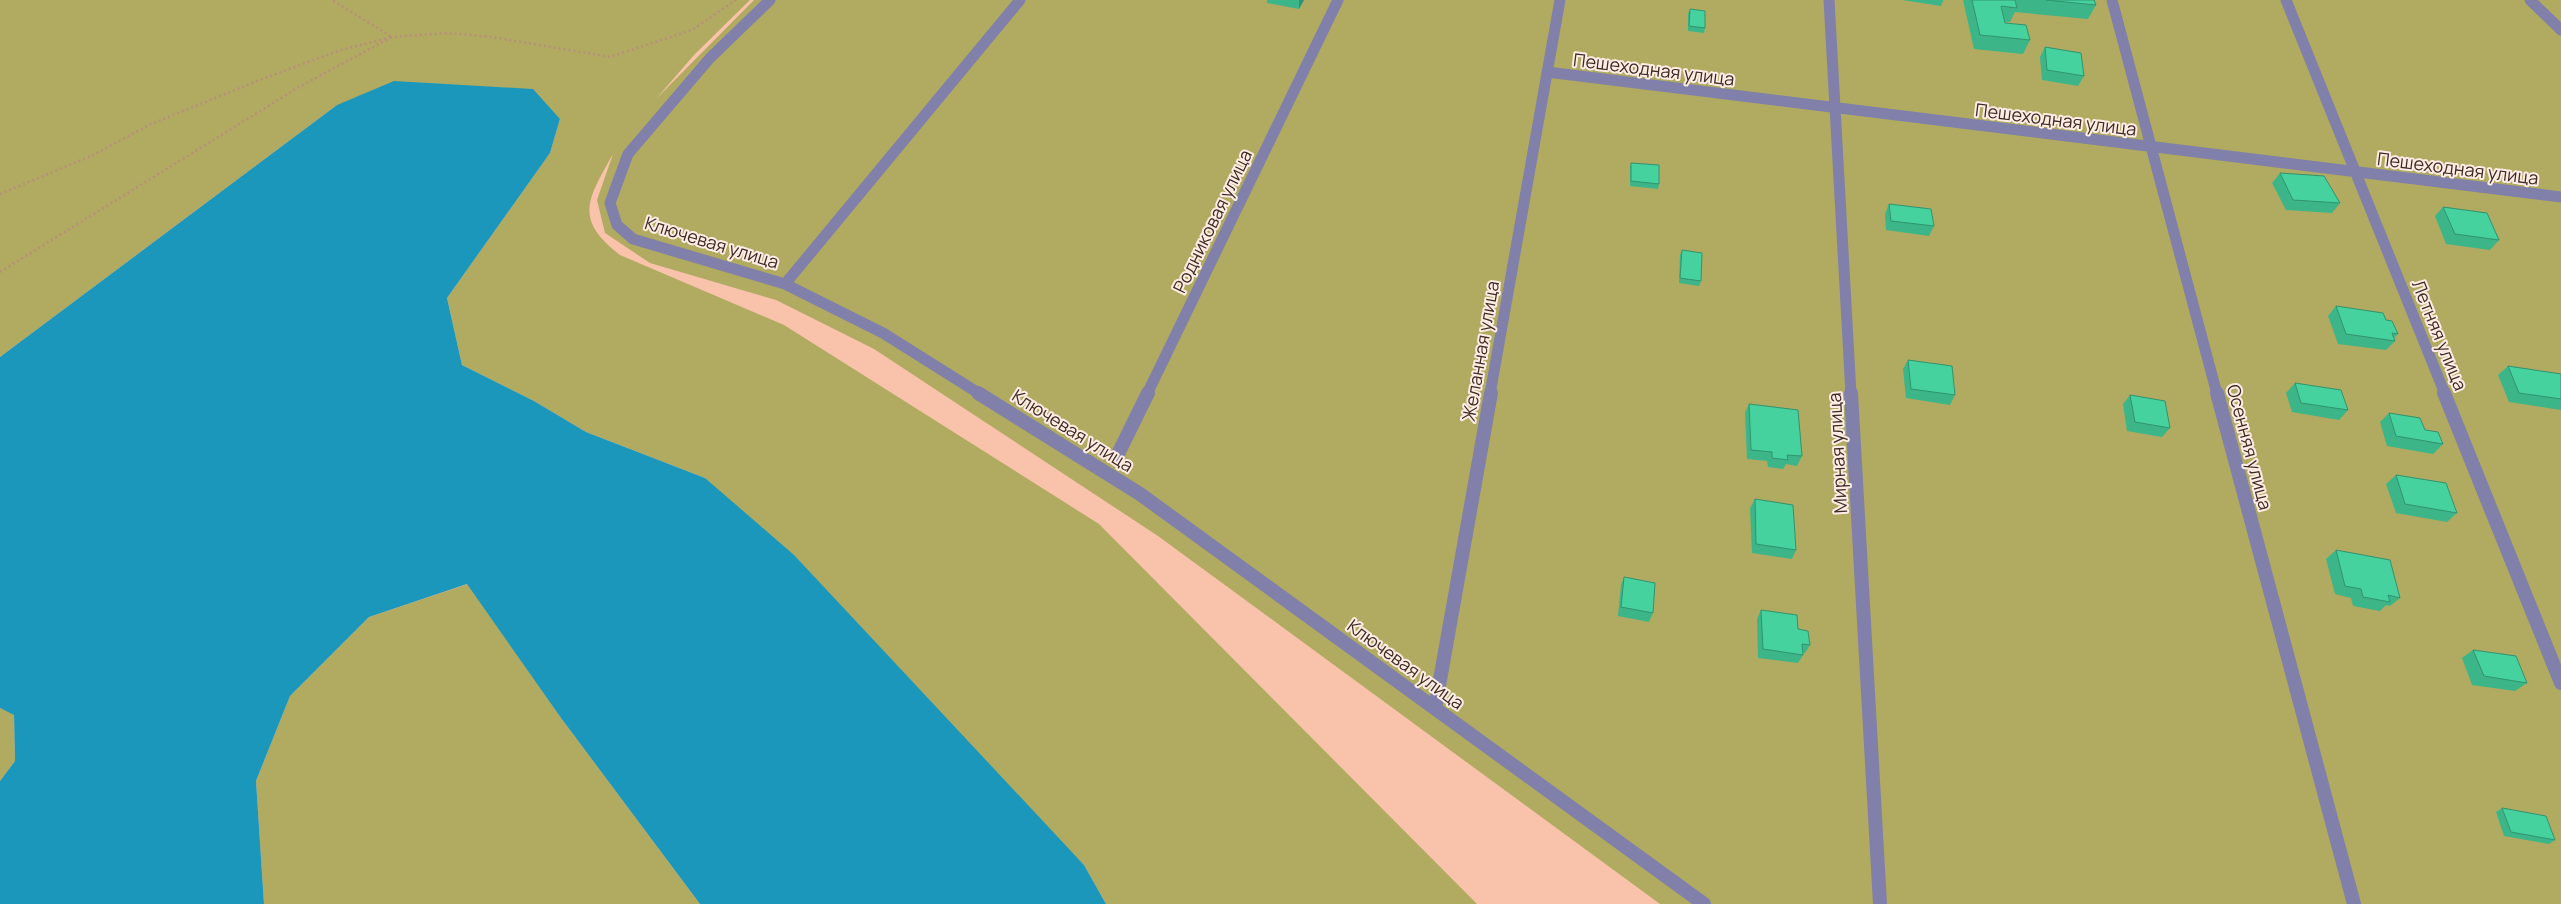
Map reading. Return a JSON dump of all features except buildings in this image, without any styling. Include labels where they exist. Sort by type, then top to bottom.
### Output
[{"type":"street","name":"Ключевая улица","points":[[770,0],[710,58],[628,154],[610,203],[617,225],[633,239],[785,284],[883,333],[1140,494],[1704,904]]},
{"type":"street","points":[[785,284],[1020,0]]},
{"type":"street","name":"Родниковая улица","points":[[1117,456],[1338,0]]},
{"type":"street","name":"Желанная улица","points":[[1435,708],[1560,0]]},
{"type":"street","name":"Мирная улица","points":[[1829,0],[1880,904]]},
{"type":"street","name":"Осенняя улица","points":[[2112,0],[2354,904]]},
{"type":"street","name":"Летняя улица","points":[[2286,0],[2561,683]]},
{"type":"street","points":[[2530,0],[2561,30]]},
{"type":"street","name":"Пешеходная улица","points":[[1547,72],[2561,197]]},
{"type":"path","points":[[332,0],[392,37]]},
{"type":"path","points":[[0,194],[91,156],[151,124],[254,82],[341,50],[392,37],[447,33],[492,37],[610,57],[692,30],[736,0]]},
{"type":"path","points":[[0,272],[299,87],[351,61],[392,37]]},
{"type":"shaded area","points":[[0,0],[750,0],[694,55],[656,99],[754,0],[2561,0],[2561,904],[1660,904],[1158,536],[874,349],[776,300],[650,263],[605,233],[597,200],[613,154],[597,184],[590,208],[591,219],[605,242],[620,255],[784,325],[1099,524],[1477,904],[1106,904],[1084,865],[705,478],[586,432],[534,401],[462,365],[447,298],[550,153],[560,119],[337,105],[0,357]]},
{"type":"shaded area","points":[[468,584],[561,718],[700,904],[264,904],[256,781],[290,696],[369,617]]},
{"type":"shaded area","points":[[0,708],[14,714],[15,761],[0,781]]},
{"type":"water","points":[[394,81],[533,89],[560,119],[550,153],[447,298],[462,365],[534,401],[586,432],[705,478],[794,555],[1084,865],[1106,904],[700,904],[561,718],[467,584],[369,617],[290,696],[256,781],[264,904],[0,904],[0,781],[15,761],[14,715],[0,708],[0,357],[337,105]]}]
